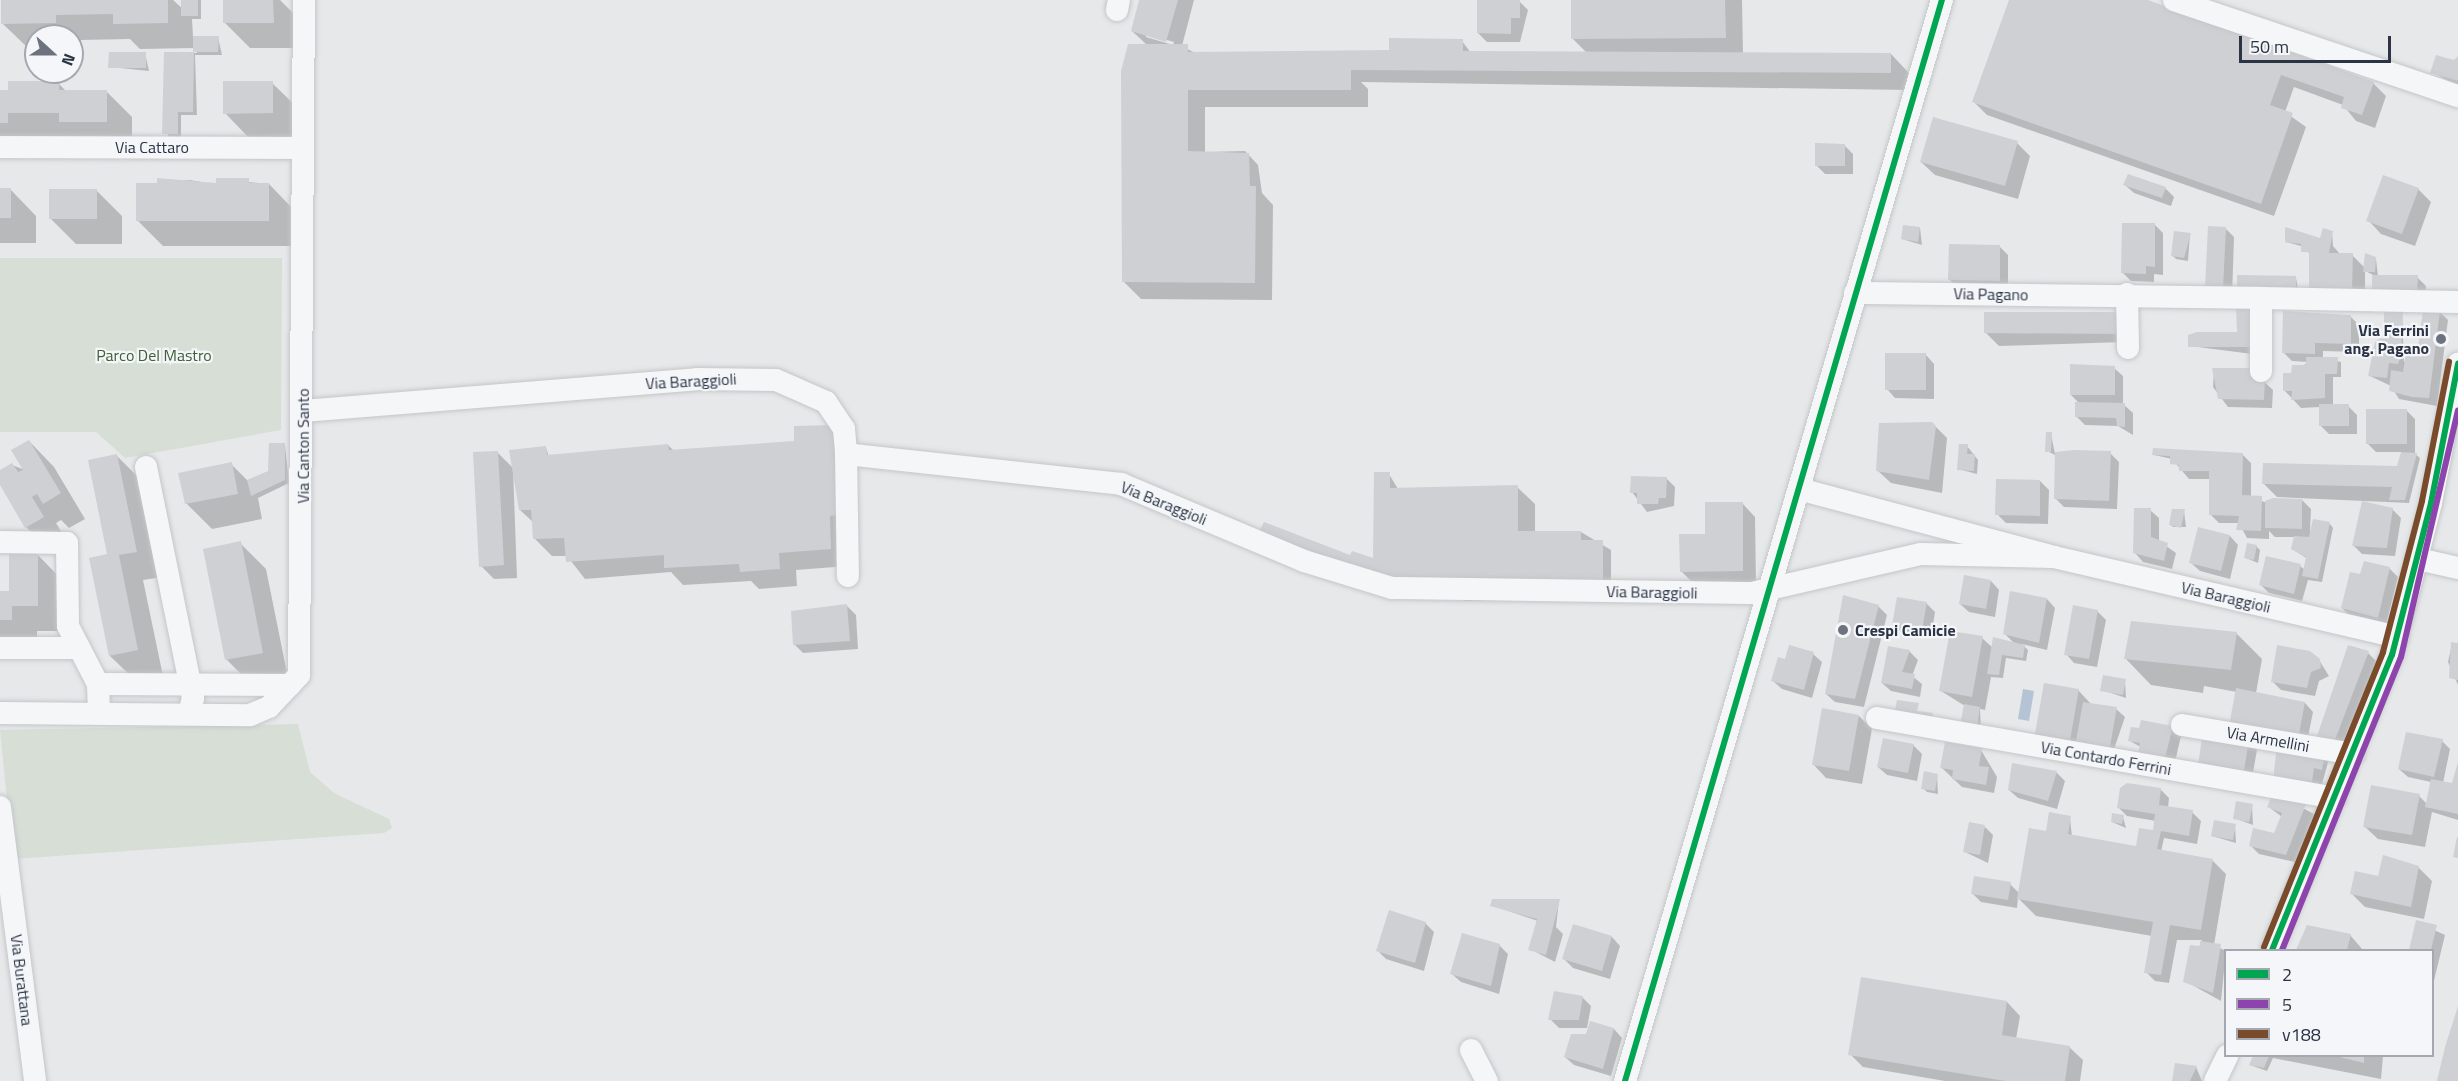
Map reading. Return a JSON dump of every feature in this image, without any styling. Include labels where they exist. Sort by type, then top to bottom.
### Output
[{"type":"street","name":"Via Canton Santo","points":[[99,711],[189,714],[260,713],[290,686],[303,657],[304,0]]},
{"type":"street","points":[[1625,1081],[1942,0]]},
{"type":"street","points":[[2174,0],[2458,96]]},
{"type":"street","name":"Via Cattaro","points":[[0,147],[303,148]]},
{"type":"street","name":"Via Pagano","points":[[1855,293],[2127,294],[2458,302]]},
{"type":"street","points":[[2127,294],[2128,348]]},
{"type":"street","points":[[2261,298],[2262,371]]},
{"type":"street","points":[[2273,949],[2354,754],[2398,637],[2418,559],[2458,364]]},
{"type":"street","name":"Via Baraggioli","points":[[303,411],[763,378],[799,387],[826,402],[844,429],[846,454],[1121,484],[1304,561],[1392,588],[1768,591],[1928,553],[2054,557]]},
{"type":"street","points":[[846,454],[848,576]]},
{"type":"street","points":[[146,467],[188,686],[194,703],[189,714]]},
{"type":"street","name":"Via Baraggioli","points":[[1799,489],[2054,557],[2398,637]]},
{"type":"street","points":[[0,542],[67,543],[67,622],[98,684],[99,711],[0,713]]},
{"type":"street","points":[[2418,559],[2458,568]]},
{"type":"street","points":[[0,648],[79,648]]},
{"type":"street","points":[[98,684],[290,686]]},
{"type":"street","name":"Via Contardo Ferrini","points":[[1877,718],[2335,798]]},
{"type":"street","name":"Via Armellini","points":[[2182,724],[2354,754]]},
{"type":"street","name":"Via Burattana","points":[[0,807],[4,869],[35,1081]]},
{"type":"street","points":[[1471,1050],[1487,1081]]},
{"type":"street","points":[[2215,1081],[2227,1057]]},
{"type":"green space","name":"Parco Del Mastro","points":[[0,258],[282,258],[281,430],[125,458],[96,432],[0,432]]},
{"type":"green space","points":[[298,724],[310,772],[334,793],[389,819],[392,828],[384,833],[13,859],[0,730]]},
{"type":"water","points":[[2023,689],[2034,691],[2029,721],[2018,719]]},
{"type":"building","points":[[1,0],[168,0],[168,23],[113,24],[113,14],[56,15],[56,23],[1,24]]},
{"type":"building","points":[[181,0],[198,0],[198,16],[181,16]]},
{"type":"building","points":[[223,0],[273,0],[274,23],[223,23]]},
{"type":"building","points":[[1139,0],[1178,0],[1166,42],[1131,31]]},
{"type":"building","points":[[1477,0],[1520,0],[1520,18],[1511,18],[1511,34],[1477,33]]},
{"type":"building","points":[[1571,0],[1725,0],[1726,38],[1571,39]]},
{"type":"building","points":[[2009,0],[2148,0],[2374,82],[2362,115],[2341,108],[2344,97],[2281,75],[2270,105],[2293,113],[2261,204],[1972,102]]},
{"type":"building","points":[[193,36],[219,36],[218,52],[193,52]]},
{"type":"building","points":[[1389,38],[1463,39],[1463,51],[1891,53],[1891,73],[1351,70],[1351,90],[1188,90],[1188,151],[1249,153],[1250,186],[1256,186],[1255,283],[1122,282],[1121,71],[1128,44],[1188,44],[1188,52],[1389,50]]},
{"type":"building","points":[[109,52],[146,52],[146,68],[108,68]]},
{"type":"building","points":[[164,52],[194,52],[193,112],[178,112],[178,134],[162,134]]},
{"type":"building","points":[[2436,55],[2454,60],[2458,56],[2458,81],[2430,73]]},
{"type":"building","points":[[8,81],[24,81],[24,84],[59,84],[59,90],[107,90],[107,122],[59,122],[59,113],[8,113],[8,123],[0,123],[0,90],[8,90]]},
{"type":"building","points":[[223,81],[273,81],[273,113],[223,114]]},
{"type":"building","points":[[1933,117],[2018,141],[2005,186],[1920,162]]},
{"type":"building","points":[[1815,143],[1845,144],[1845,166],[1815,166]]},
{"type":"building","points":[[2128,174],[2166,187],[2162,198],[2123,185]]},
{"type":"building","points":[[2383,175],[2419,188],[2402,234],[2366,221]]},
{"type":"building","points":[[157,178],[216,183],[216,178],[249,178],[249,183],[269,183],[269,221],[136,221],[136,183],[157,183]]},
{"type":"building","points":[[0,188],[11,188],[11,218],[0,218]]},
{"type":"building","points":[[49,189],[97,189],[97,219],[49,219]]},
{"type":"building","points":[[2122,223],[2155,223],[2155,267],[2146,266],[2146,274],[2121,273]]},
{"type":"building","points":[[1903,225],[1920,227],[1918,242],[1901,239]]},
{"type":"building","points":[[2208,226],[2226,227],[2223,289],[2205,288]]},
{"type":"building","points":[[2285,227],[2320,238],[2323,228],[2333,231],[2329,253],[2353,253],[2352,290],[2309,290],[2309,252],[2301,252],[2301,244],[2285,242]]},
{"type":"building","points":[[2174,231],[2191,233],[2184,258],[2171,256]]},
{"type":"building","points":[[1949,244],[2000,245],[2000,281],[1948,280]]},
{"type":"building","points":[[2365,253],[2376,257],[2375,272],[2363,272]]},
{"type":"building","points":[[2237,275],[2296,276],[2296,290],[2237,289]]},
{"type":"building","points":[[2372,275],[2418,275],[2417,292],[2372,291]]},
{"type":"building","points":[[2236,307],[2252,307],[2251,347],[2188,347],[2188,335],[2197,332],[2237,332]]},
{"type":"building","points":[[2384,310],[2403,310],[2401,355],[2398,364],[2389,363],[2387,378],[2368,376],[2375,342],[2384,335]]},
{"type":"building","points":[[2423,310],[2440,310],[2429,398],[2412,397],[2389,391],[2391,370],[2403,372],[2407,347],[2418,348]]},
{"type":"building","points":[[2283,311],[2351,315],[2351,344],[2315,343],[2315,354],[2282,353]]},
{"type":"building","points":[[1984,312],[2116,312],[2116,334],[1984,333]]},
{"type":"building","points":[[1885,353],[1926,353],[1926,390],[1885,390]]},
{"type":"building","points":[[2306,357],[2338,357],[2337,374],[2325,374],[2325,398],[2291,400],[2292,391],[2283,391],[2283,373],[2291,373],[2292,365],[2306,365]]},
{"type":"building","points":[[2070,364],[2115,366],[2115,395],[2070,395]]},
{"type":"building","points":[[2212,368],[2252,368],[2251,379],[2265,379],[2264,400],[2218,399]]},
{"type":"building","points":[[2075,402],[2125,403],[2125,427],[2117,426],[2116,418],[2075,417]]},
{"type":"building","points":[[2319,404],[2349,404],[2349,426],[2319,426]]},
{"type":"building","points":[[2366,409],[2407,409],[2407,444],[2366,444]]},
{"type":"building","points":[[1932,422],[1936,426],[1929,480],[1876,471],[1879,423]]},
{"type":"building","points":[[834,425],[839,515],[830,516],[831,549],[779,553],[780,569],[740,572],[739,564],[664,568],[664,555],[566,562],[564,538],[533,539],[531,510],[519,510],[509,450],[546,446],[547,455],[668,444],[669,450],[794,441],[794,426]]},
{"type":"building","points":[[2046,432],[2052,432],[2051,452],[2045,452]]},
{"type":"building","points":[[29,440],[61,493],[43,504],[37,494],[32,497],[44,517],[25,528],[0,485],[0,470],[12,463],[18,472],[23,470],[11,450]]},
{"type":"building","points":[[269,443],[285,443],[285,480],[251,496],[247,480],[268,471]]},
{"type":"building","points":[[1959,444],[1968,444],[1967,454],[1975,454],[1974,471],[1957,470]]},
{"type":"building","points":[[2153,448],[2243,453],[2242,495],[2262,496],[2261,531],[2236,530],[2239,516],[2209,515],[2209,471],[2179,471],[2179,465],[2170,464],[2170,456],[2152,455]]},
{"type":"building","points":[[498,451],[504,565],[479,567],[473,452]]},
{"type":"building","points":[[2111,451],[2109,501],[2054,499],[2055,452]]},
{"type":"building","points":[[2401,452],[2417,453],[2405,500],[2389,500],[2392,487],[2262,484],[2263,463],[2397,466]]},
{"type":"building","points":[[117,454],[137,552],[119,555],[138,650],[109,656],[89,558],[107,554],[88,460]]},
{"type":"building","points":[[232,462],[238,494],[185,504],[178,473]]},
{"type":"building","points":[[1374,472],[1390,472],[1390,488],[1518,485],[1518,531],[1581,531],[1581,540],[1603,540],[1603,581],[1445,584],[1373,576],[1258,534],[1264,522],[1350,555],[1352,551],[1373,558]]},
{"type":"building","points":[[1631,476],[1667,477],[1666,498],[1659,498],[1658,504],[1637,504],[1637,493],[1630,493]]},
{"type":"building","points":[[1996,479],[2040,480],[2040,516],[1995,515]]},
{"type":"building","points":[[2273,498],[2302,499],[2302,529],[2265,528],[2265,501]]},
{"type":"building","points":[[2362,501],[2393,508],[2387,548],[2352,546]]},
{"type":"building","points":[[1705,502],[1743,502],[1743,571],[1680,572],[1679,534],[1705,534]]},
{"type":"building","points":[[2134,508],[2151,508],[2151,537],[2168,543],[2164,561],[2133,553]]},
{"type":"building","points":[[2172,509],[2185,509],[2181,528],[2169,525]]},
{"type":"building","points":[[2313,519],[2330,522],[2318,579],[2302,576],[2306,557],[2291,549],[2294,536],[2309,537]]},
{"type":"building","points":[[2198,527],[2230,535],[2221,571],[2189,563]]},
{"type":"building","points":[[241,541],[263,653],[225,660],[203,549]]},
{"type":"building","points":[[2247,543],[2257,545],[2254,560],[2244,558]]},
{"type":"building","points":[[38,553],[38,606],[12,606],[12,620],[0,620],[0,591],[9,591],[9,554]]},
{"type":"building","points":[[2266,556],[2301,564],[2294,594],[2259,585]]},
{"type":"building","points":[[2364,561],[2390,567],[2378,618],[2341,608],[2350,572],[2360,574]]},
{"type":"building","points":[[1964,575],[1991,580],[1986,609],[1959,604]]},
{"type":"building","points":[[2010,591],[2047,598],[2039,643],[2003,634]]},
{"type":"building","points":[[1843,595],[1879,605],[1855,699],[1825,694]]},
{"type":"building","points":[[1897,597],[1927,602],[1922,630],[1892,625]]},
{"type":"building","points":[[847,604],[850,641],[793,645],[791,611]]},
{"type":"building","points":[[2073,605],[2098,610],[2089,659],[2064,655]]},
{"type":"building","points":[[2131,621],[2237,632],[2231,670],[2124,659]]},
{"type":"building","points":[[1950,631],[1983,636],[1972,697],[1939,691]]},
{"type":"building","points":[[1993,637],[2025,645],[2023,658],[2002,655],[1999,675],[1987,674]]},
{"type":"building","points":[[2451,642],[2458,643],[2458,680],[2449,678]]},
{"type":"building","points":[[1789,645],[1814,652],[1804,690],[1771,681],[1778,657],[1785,659]]},
{"type":"building","points":[[2277,645],[2310,651],[2320,659],[2321,668],[2311,672],[2307,688],[2271,682]]},
{"type":"building","points":[[2348,645],[2369,651],[2333,745],[2315,742]]},
{"type":"building","points":[[1888,646],[1910,650],[1902,672],[1915,674],[1912,689],[1881,683]]},
{"type":"building","points":[[2103,675],[2126,679],[2123,695],[2100,691]]},
{"type":"building","points":[[2044,683],[2079,689],[2069,746],[2034,739]]},
{"type":"building","points":[[2236,688],[2305,702],[2298,739],[2229,726]]},
{"type":"building","points":[[1897,700],[1919,703],[1917,711],[1933,713],[1932,721],[1894,715]]},
{"type":"building","points":[[2083,702],[2117,707],[2109,752],[2075,747]]},
{"type":"building","points":[[1964,704],[1980,707],[1977,728],[1960,726]]},
{"type":"building","points":[[1822,708],[1859,715],[1849,771],[1812,765]]},
{"type":"building","points":[[2141,720],[2173,726],[2165,758],[2138,754],[2140,743],[2128,741],[2131,727],[2139,728]]},
{"type":"building","points":[[2203,732],[2249,740],[2243,776],[2198,765]]},
{"type":"building","points":[[2406,732],[2443,739],[2434,777],[2398,769]]},
{"type":"building","points":[[1883,738],[1914,744],[1908,773],[1877,767]]},
{"type":"building","points":[[1945,742],[1982,748],[1979,766],[1989,767],[1986,785],[1952,779],[1953,770],[1940,768]]},
{"type":"building","points":[[2277,745],[2325,754],[2322,770],[2314,768],[2311,788],[2273,781]]},
{"type":"building","points":[[2458,762],[2458,814],[2425,807],[2431,779],[2452,783]]},
{"type":"building","points":[[2012,763],[2057,771],[2048,801],[2008,790]]},
{"type":"building","points":[[1924,771],[1938,774],[1935,791],[1921,789]]},
{"type":"building","points":[[2127,783],[2161,788],[2159,805],[2193,810],[2189,836],[2161,831],[2157,849],[2213,859],[2201,930],[2170,925],[2161,975],[2144,973],[2153,922],[2017,899],[2029,828],[2046,831],[2049,812],[2071,816],[2068,834],[2136,846],[2139,828],[2153,830],[2155,814],[2117,808],[2120,788]]},
{"type":"building","points":[[2371,785],[2420,794],[2412,835],[2363,827]]},
{"type":"building","points":[[2274,791],[2306,804],[2286,855],[2249,846],[2253,828],[2274,833],[2282,813],[2267,807]]},
{"type":"building","points":[[2236,801],[2253,804],[2249,822],[2233,819]]},
{"type":"building","points":[[2112,813],[2124,815],[2122,824],[2111,822]]},
{"type":"building","points":[[2214,820],[2236,824],[2233,840],[2211,836]]},
{"type":"building","points":[[1969,822],[1985,825],[1980,855],[1963,852]]},
{"type":"building","points":[[2458,837],[2458,858],[2453,857]]},
{"type":"building","points":[[2383,855],[2419,866],[2411,907],[2350,894],[2355,871],[2378,876]]},
{"type":"building","points":[[1974,876],[2011,882],[2008,900],[1971,894]]},
{"type":"building","points":[[1492,899],[1560,899],[1546,955],[1528,950],[1537,919],[1490,906]]},
{"type":"building","points":[[1389,910],[1426,922],[1415,963],[1376,951]]},
{"type":"building","points":[[2416,920],[2437,925],[2431,949],[2409,949]]},
{"type":"building","points":[[1573,924],[1612,936],[1602,971],[1562,959]]},
{"type":"building","points":[[2307,925],[2351,934],[2347,949],[2296,949]]},
{"type":"building","points":[[1462,933],[1500,944],[1491,986],[1450,974]]},
{"type":"building","points":[[2200,941],[2221,944],[2213,993],[2183,982],[2190,945],[2200,946]]},
{"type":"building","points":[[1861,977],[2007,1001],[2002,1035],[2070,1046],[2065,1081],[2005,1081],[1848,1055]]},
{"type":"building","points":[[1554,991],[1583,996],[1579,1020],[1548,1020]]},
{"type":"building","points":[[2458,1006],[2458,1081],[2437,1081],[2445,1047]]},
{"type":"building","points":[[1590,1021],[1614,1028],[1603,1069],[1564,1057],[1571,1034],[1586,1034]]},
{"type":"building","points":[[2253,1057],[2269,1057],[2264,1068],[2249,1065]]},
{"type":"building","points":[[2340,1057],[2364,1057],[2364,1063]]},
{"type":"building","points":[[2175,1063],[2197,1066],[2190,1081],[2172,1081]]},
{"type":"transit line","name":"2","points":[[1625,1081],[1942,0]]},
{"type":"transit line","name":"v188","points":[[2264,947],[2383,652],[2422,501],[2449,362]]},
{"type":"transit line","name":"2","points":[[2272,949],[2392,655],[2431,503],[2458,364]]},
{"type":"transit line","name":"5","points":[[2282,949],[2401,657],[2458,411]]},
{"type":"place","name":"Via Ferrini ang. Pagano","points":[[2441,339]]},
{"type":"place","name":"Crespi Camicie","points":[[1843,630]]}]
